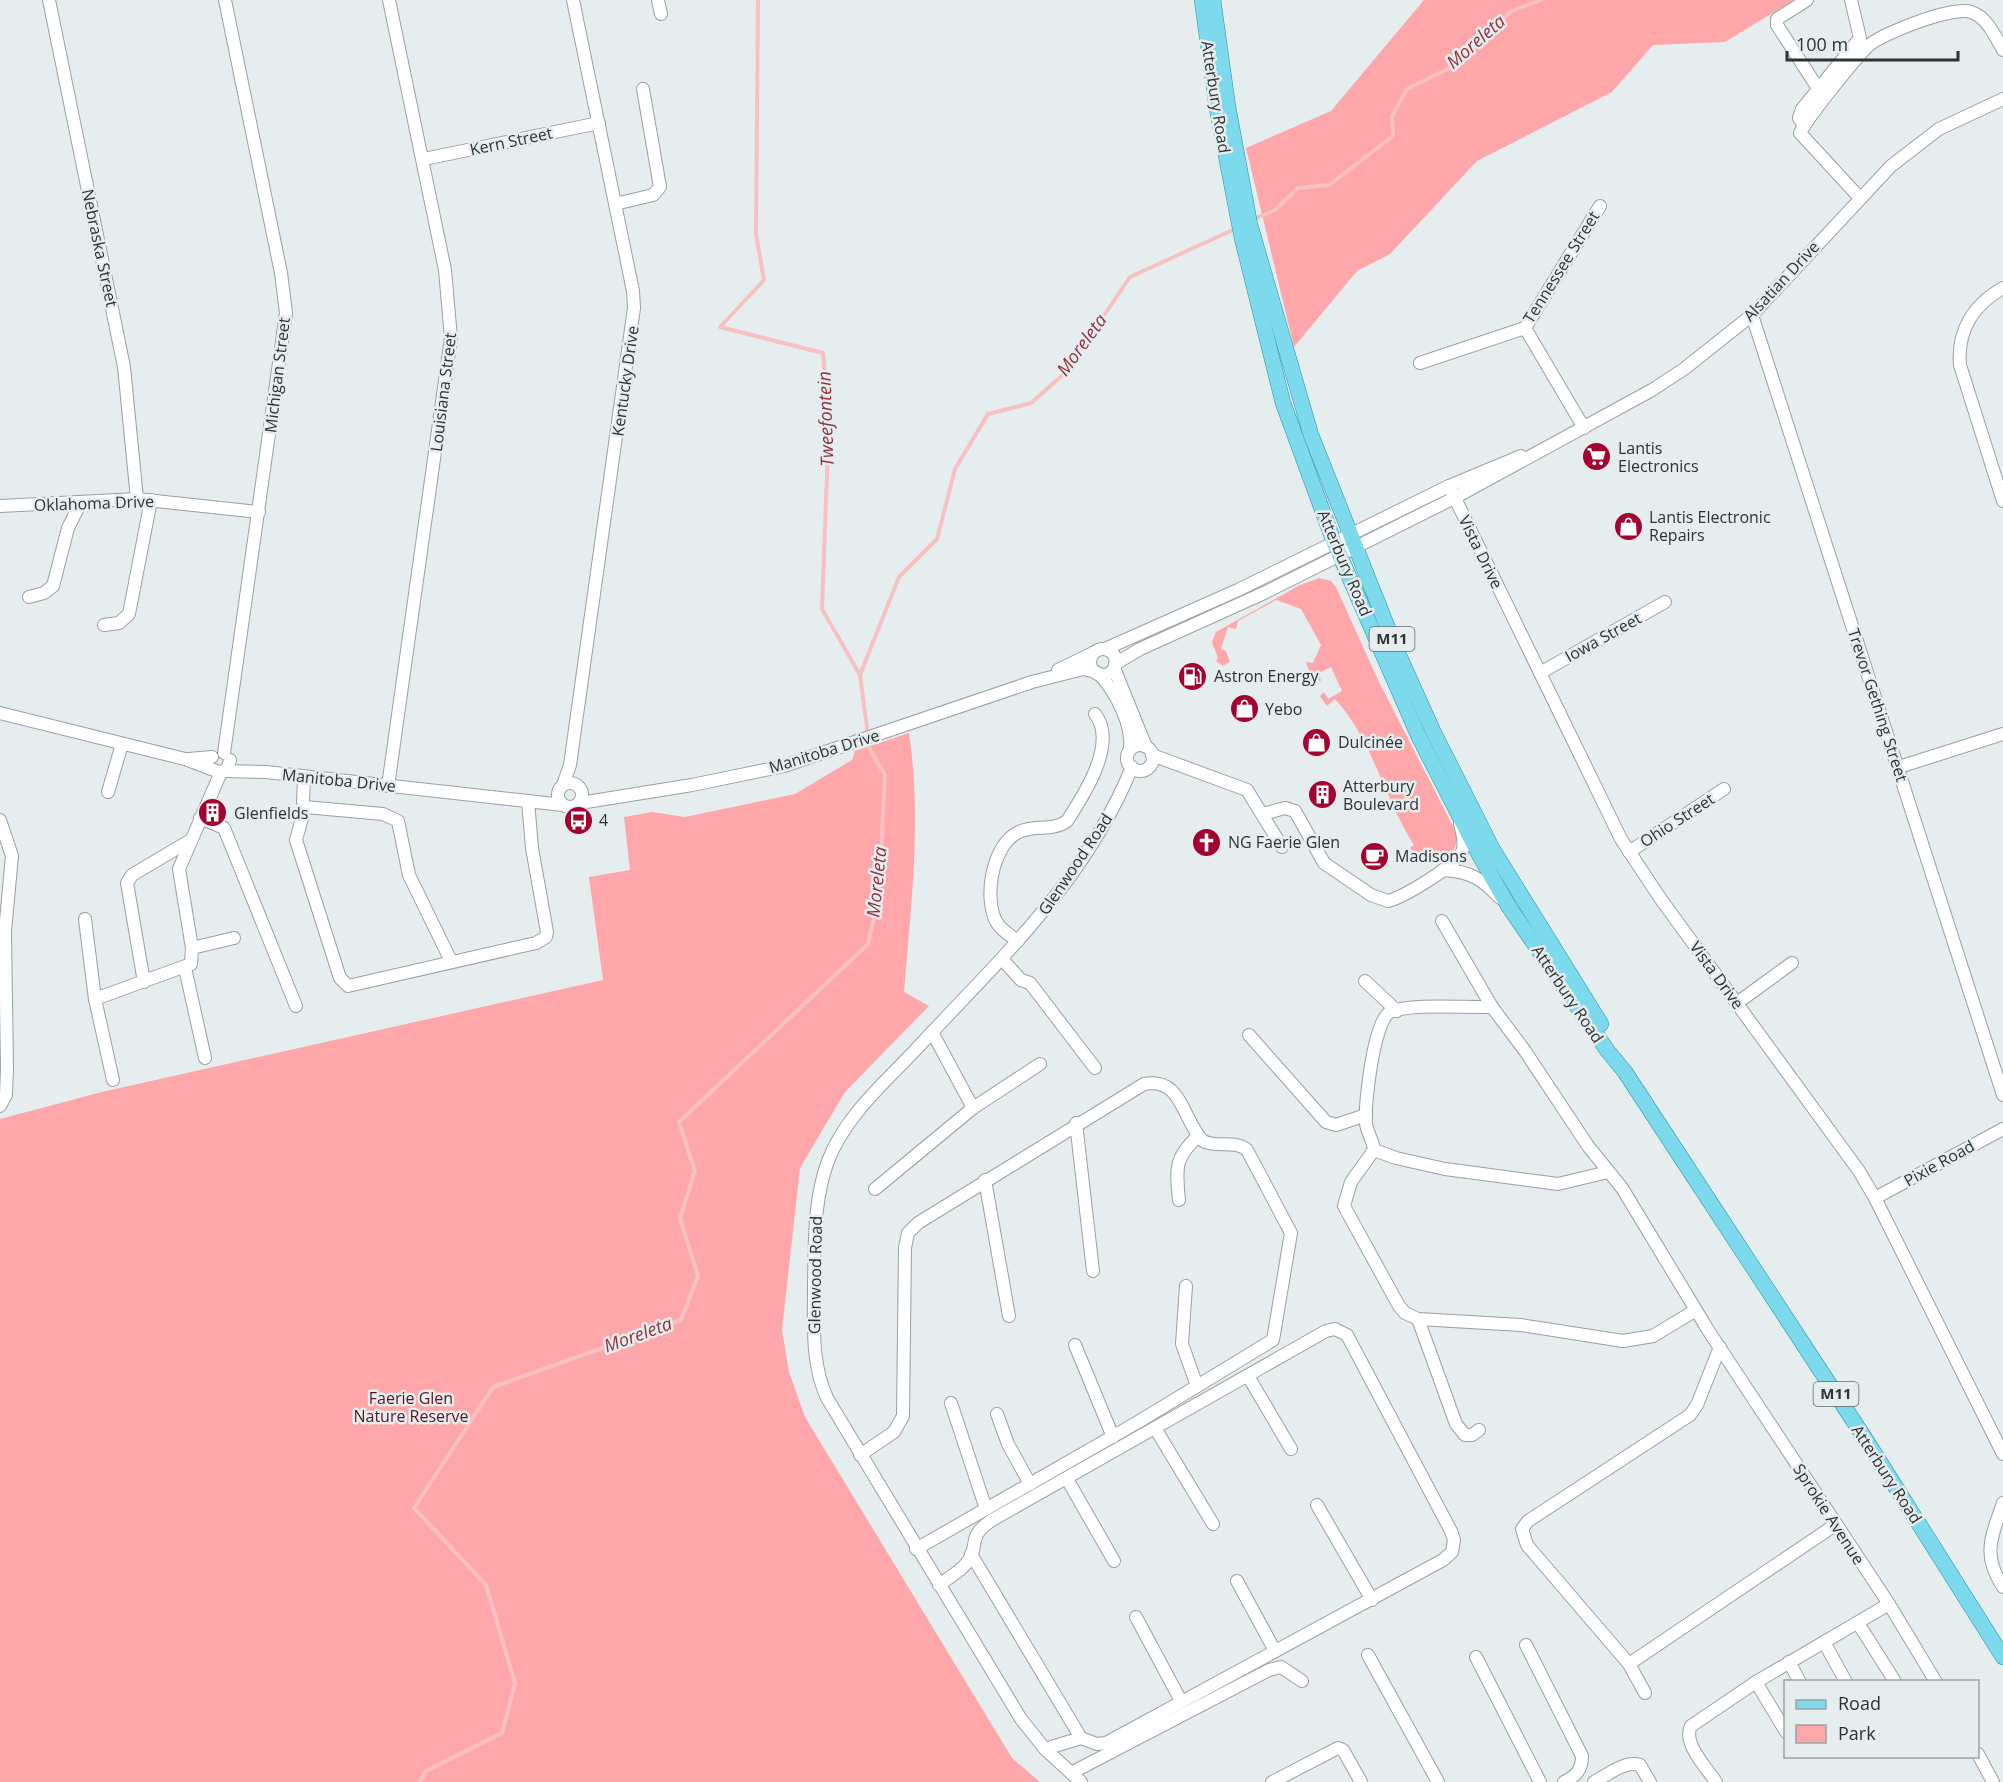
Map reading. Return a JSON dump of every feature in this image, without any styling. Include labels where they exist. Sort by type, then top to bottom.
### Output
[{"type":"main road","name":"Atterbury Road","points":[[1202,0],[1206,41],[1255,262],[1283,403],[1337,548],[1419,737],[1459,817],[1509,907],[1607,1050],[1625,1072],[1866,1440],[1988,1636],[2003,1656]]},
{"type":"main road","name":"Atterbury Road","points":[[1213,0],[1237,188]]},
{"type":"main road","name":"Atterbury Road","points":[[1255,262],[1301,407],[1352,541],[1406,671],[1470,806],[1522,900],[1603,1028],[1625,1072]]},
{"type":"main road","name":"Atterbury Road","points":[[1988,1636],[2003,1671]]},
{"type":"street","name":"Nebraska Street","points":[[49,0],[124,367],[137,499]]},
{"type":"street","name":"Michigan Street","points":[[192,948],[179,869],[221,764],[259,512],[285,313],[281,273],[225,0]]},
{"type":"street","name":"Louisiana Street","points":[[388,786],[451,338],[450,299],[424,159],[389,0]]},
{"type":"street","name":"Kentucky Drive","points":[[561,788],[570,765],[633,322],[633,291],[573,0]]},
{"type":"street","points":[[658,0],[661,14]]},
{"type":"street","points":[[1807,0],[1777,20],[1777,25],[1819,90]]},
{"type":"street","points":[[1851,0],[1861,34],[1860,38],[1802,109],[1800,118],[1803,131],[1859,197]]},
{"type":"street","points":[[1803,131],[1868,46],[1910,26],[1959,11],[1972,12],[1991,29],[2003,50]]},
{"type":"street","points":[[615,204],[653,195],[660,187],[643,89]]},
{"type":"street","name":"Alsatian Drive","points":[[1352,541],[1455,498],[1584,429],[1684,369],[1752,315],[1859,197],[1891,166],[1939,129],[2003,99]]},
{"type":"street","name":"Kern Street","points":[[424,159],[598,123]]},
{"type":"street","name":"Tennessee Street","points":[[1420,363],[1525,328],[1600,206]]},
{"type":"street","points":[[2003,288],[1988,297],[1974,312],[1962,335],[1959,354],[1960,365],[2003,501]]},
{"type":"street","name":"Trevor Gething Street","points":[[1752,315],[2003,1095]]},
{"type":"street","points":[[1525,328],[1584,429]]},
{"type":"street","name":"Alsatian Drive","points":[[1352,541],[1449,486],[1545,448]]},
{"type":"street","name":"Vista Drive","points":[[1449,486],[1629,852],[1849,1157],[1875,1198],[2003,1454]]},
{"type":"street","name":"Oklahoma Drive","points":[[0,507],[137,499],[259,512]]},
{"type":"street","points":[[104,626],[119,623],[129,614],[152,500]]},
{"type":"street","points":[[29,597],[44,593],[53,586],[68,528],[81,502]]},
{"type":"street","points":[[1097,673],[1109,673],[1114,666],[1140,649],[1256,597],[1352,541]]},
{"type":"street","name":"Manitoba Drive","points":[[1032,682],[1337,548]]},
{"type":"street","name":"Iowa Street","points":[[1540,672],[1665,602]]},
{"type":"street","points":[[1099,651],[1112,654],[1145,761],[1139,746],[1130,750],[1130,735],[1124,717],[1110,688],[1090,663],[1099,651]]},
{"type":"street","name":"Manitoba Drive","points":[[580,803],[692,785],[784,766],[1032,682],[1083,669],[1097,673]]},
{"type":"street","name":"Manitoba Drive","points":[[0,713],[185,759],[257,772],[562,805]]},
{"type":"street","points":[[1018,941],[1000,927],[993,911],[992,882],[999,853],[1008,840],[1020,831],[1057,827],[1066,821],[1104,747],[1102,724],[1095,714]]},
{"type":"street","points":[[1899,767],[2003,734]]},
{"type":"street","points":[[108,792],[122,744]]},
{"type":"street","points":[[1145,761],[1173,764],[1243,787],[1263,814],[1282,847]]},
{"type":"street","name":"Glenwood Road","points":[[1076,1778],[1045,1749],[1021,1719],[916,1549],[827,1398],[815,1361],[815,1222],[818,1197],[829,1159],[847,1126],[871,1096],[1002,959],[1058,895],[1121,794],[1145,761]]},
{"type":"street","name":"Kentucky Drive","points":[[570,765],[578,786]]},
{"type":"street","points":[[304,777],[303,802],[305,807],[296,840],[342,982],[352,986],[451,961],[536,943],[546,937],[532,848],[528,801]]},
{"type":"street","points":[[578,786],[583,796],[580,803],[572,808],[562,805],[559,800],[561,788],[578,786]]},
{"type":"street","name":"Manitoba Drive","points":[[578,786],[609,797]]},
{"type":"street","name":"Manitoba Drive","points":[[528,801],[539,800],[561,788]]},
{"type":"street","name":"Ohio Street","points":[[1629,852],[1724,789]]},
{"type":"street","points":[[305,807],[382,814],[398,821],[413,884],[451,961]]},
{"type":"street","points":[[1263,814],[1284,808],[1295,811],[1324,863],[1382,900],[1395,900],[1443,870],[1459,856],[1464,845],[1459,817]]},
{"type":"street","points":[[200,818],[224,828],[296,1005]]},
{"type":"street","points":[[0,820],[12,856],[5,931],[6,1095],[0,1106]]},
{"type":"street","points":[[144,982],[127,883],[132,875],[191,840]]},
{"type":"street","points":[[1443,870],[1460,871],[1477,876],[1509,907]]},
{"type":"street","points":[[85,919],[95,999],[113,1080]]},
{"type":"street","name":"Sprokie Avenue","points":[[1443,921],[1492,1007],[1526,1051],[1608,1172],[1643,1219],[1696,1310],[1889,1604],[1935,1680]]},
{"type":"street","points":[[95,999],[185,968],[193,960],[192,948],[234,938]]},
{"type":"street","points":[[1002,959],[1021,980],[1030,983],[1095,1068]]},
{"type":"street","points":[[1737,1003],[1792,963]]},
{"type":"street","points":[[185,968],[205,1058]]},
{"type":"street","points":[[1365,981],[1397,1011]]},
{"type":"street","points":[[1492,1007],[1397,1011],[1385,1016],[1377,1034],[1366,1116],[1374,1150],[1351,1182],[1345,1196],[1344,1211],[1399,1306],[1405,1313],[1418,1319],[1521,1325],[1623,1341],[1653,1336],[1696,1310]]},
{"type":"street","points":[[932,1032],[973,1108]]},
{"type":"street","points":[[1249,1035],[1326,1122],[1336,1125],[1366,1116]]},
{"type":"street","points":[[875,1189],[973,1108],[1040,1064]]},
{"type":"street","points":[[860,1455],[894,1432],[903,1416],[905,1248],[908,1233],[918,1223],[1139,1085],[1158,1083],[1167,1085],[1176,1094],[1198,1136],[1209,1144],[1242,1146],[1247,1150],[1292,1233],[1275,1336],[1271,1342],[1113,1437],[916,1549]]},
{"type":"street","points":[[1076,1123],[1093,1271]]},
{"type":"street","name":"Pixie Road","points":[[1875,1198],[2003,1129]]},
{"type":"street","points":[[1179,1200],[1176,1174],[1179,1158],[1185,1148],[1198,1136]]},
{"type":"street","points":[[1374,1150],[1396,1158],[1445,1169],[1558,1184],[1608,1172]]},
{"type":"street","points":[[986,1180],[1009,1316]]},
{"type":"street","points":[[1186,1286],[1182,1344],[1197,1386]]},
{"type":"street","points":[[1418,1319],[1456,1424],[1465,1435],[1472,1435],[1479,1430]]},
{"type":"street","points":[[939,1586],[965,1565],[971,1554],[973,1540],[980,1528],[1326,1331],[1335,1329],[1347,1335],[1454,1540],[1449,1556],[1106,1743],[1097,1744],[1081,1738],[1045,1749]]},
{"type":"street","points":[[1075,1345],[1113,1437]]},
{"type":"street","points":[[1645,1694],[1629,1664],[1527,1545],[1522,1529],[1528,1521],[1690,1415],[1697,1405],[1720,1347]]},
{"type":"street","points":[[1248,1376],[1291,1449]]},
{"type":"street","points":[[951,1403],[986,1509]]},
{"type":"street","points":[[997,1414],[1011,1449],[1030,1484]]},
{"type":"street","points":[[1155,1428],[1213,1524]]},
{"type":"street","points":[[1067,1479],[1114,1561]]},
{"type":"street","points":[[2003,1503],[1989,1553],[1993,1571],[2003,1587]]},
{"type":"street","points":[[1317,1504],[1372,1600]]},
{"type":"street","points":[[1629,1664],[1835,1525]]},
{"type":"street","points":[[971,1554],[1081,1738]]},
{"type":"street","points":[[1237,1581],[1275,1651]]},
{"type":"street","points":[[1716,1782],[1690,1742],[1689,1729],[1756,1682],[1889,1604]]},
{"type":"street","points":[[1136,1617],[1181,1701]]},
{"type":"street","points":[[1858,1623],[1894,1680]]},
{"type":"street","points":[[1824,1642],[1845,1680]]},
{"type":"street","points":[[1526,1645],[1582,1756],[1581,1769],[1575,1777],[1564,1782]]},
{"type":"street","points":[[1368,1655],[1438,1782]]},
{"type":"street","points":[[1476,1657],[1540,1782]]},
{"type":"street","points":[[1789,1662],[1799,1680]]},
{"type":"street","points":[[1076,1778],[1269,1670],[1281,1667],[1302,1681]]},
{"type":"street","points":[[1756,1682],[1784,1730]]},
{"type":"street","points":[[1274,1781],[1338,1748],[1343,1750],[1361,1782]]},
{"type":"street","points":[[1979,1757],[1994,1782]]},
{"type":"street","points":[[1594,1782],[1618,1768],[1635,1763],[1640,1765],[1650,1782]]},
{"type":"green space","points":[[1424,0],[1794,0],[1725,42],[1653,45],[1612,92],[1477,161],[1390,254],[1357,271],[1294,347],[1246,148],[1331,111]]},
{"type":"green space","points":[[1319,578],[1331,581],[1336,587],[1378,680],[1456,832],[1455,848],[1445,858],[1435,863],[1423,861],[1410,848],[1414,845],[1394,809],[1369,751],[1348,715],[1335,699],[1327,706],[1320,696],[1324,692],[1328,699],[1342,691],[1331,667],[1319,673],[1321,681],[1312,679],[1306,662],[1313,663],[1321,645],[1301,609],[1276,600],[1238,621],[1236,629],[1228,627],[1221,649],[1226,651],[1230,662],[1223,666],[1216,661],[1218,658],[1212,642],[1216,632],[1300,585]]},
{"type":"green space","name":"Faerie Glen Nature Reserve","points":[[909,733],[913,765],[915,830],[904,992],[929,1006],[845,1092],[800,1168],[782,1330],[789,1372],[805,1417],[1012,1758],[1040,1782],[0,1782],[0,1119],[102,1092],[603,980],[589,877],[630,870],[624,817],[652,812],[685,817],[795,794],[852,760],[855,751]]},
{"type":"waterway","name":"Tweefontein","points":[[758,0],[756,234],[764,280],[720,327],[823,353],[829,420],[822,609],[860,675]]},
{"type":"waterway","name":"Moreleta","points":[[1254,219],[1275,210],[1298,188],[1329,185],[1393,136],[1392,116],[1407,89],[1448,69],[1512,11],[1541,0]]},
{"type":"waterway","name":"Moreleta","points":[[420,1782],[426,1771],[502,1733],[515,1683],[486,1585],[414,1508],[493,1387],[681,1320],[698,1276],[680,1218],[695,1171],[679,1122],[868,944],[879,895],[885,775],[870,750],[860,675],[899,577],[937,539],[955,469],[988,414],[1031,403],[1065,373],[1130,277],[1237,228]]},
{"type":"place","name":"Lantis Electronics","points":[[1597,457]]},
{"type":"place","name":"Lantis Electronic Repairs","points":[[1628,526]]},
{"type":"place","name":"Astron Energy","points":[[1193,676]]},
{"type":"place","name":"Yebo","points":[[1244,709]]},
{"type":"place","name":"Dulcinée","points":[[1317,742]]},
{"type":"place","name":"Atterbury Boulevard","points":[[1322,795]]},
{"type":"place","name":"Glenfields","points":[[213,813]]},
{"type":"place","name":"4","points":[[578,820]]},
{"type":"place","name":"NG Faerie Glen","points":[[1207,842]]},
{"type":"place","name":"Madisons","points":[[1374,856]]}]
